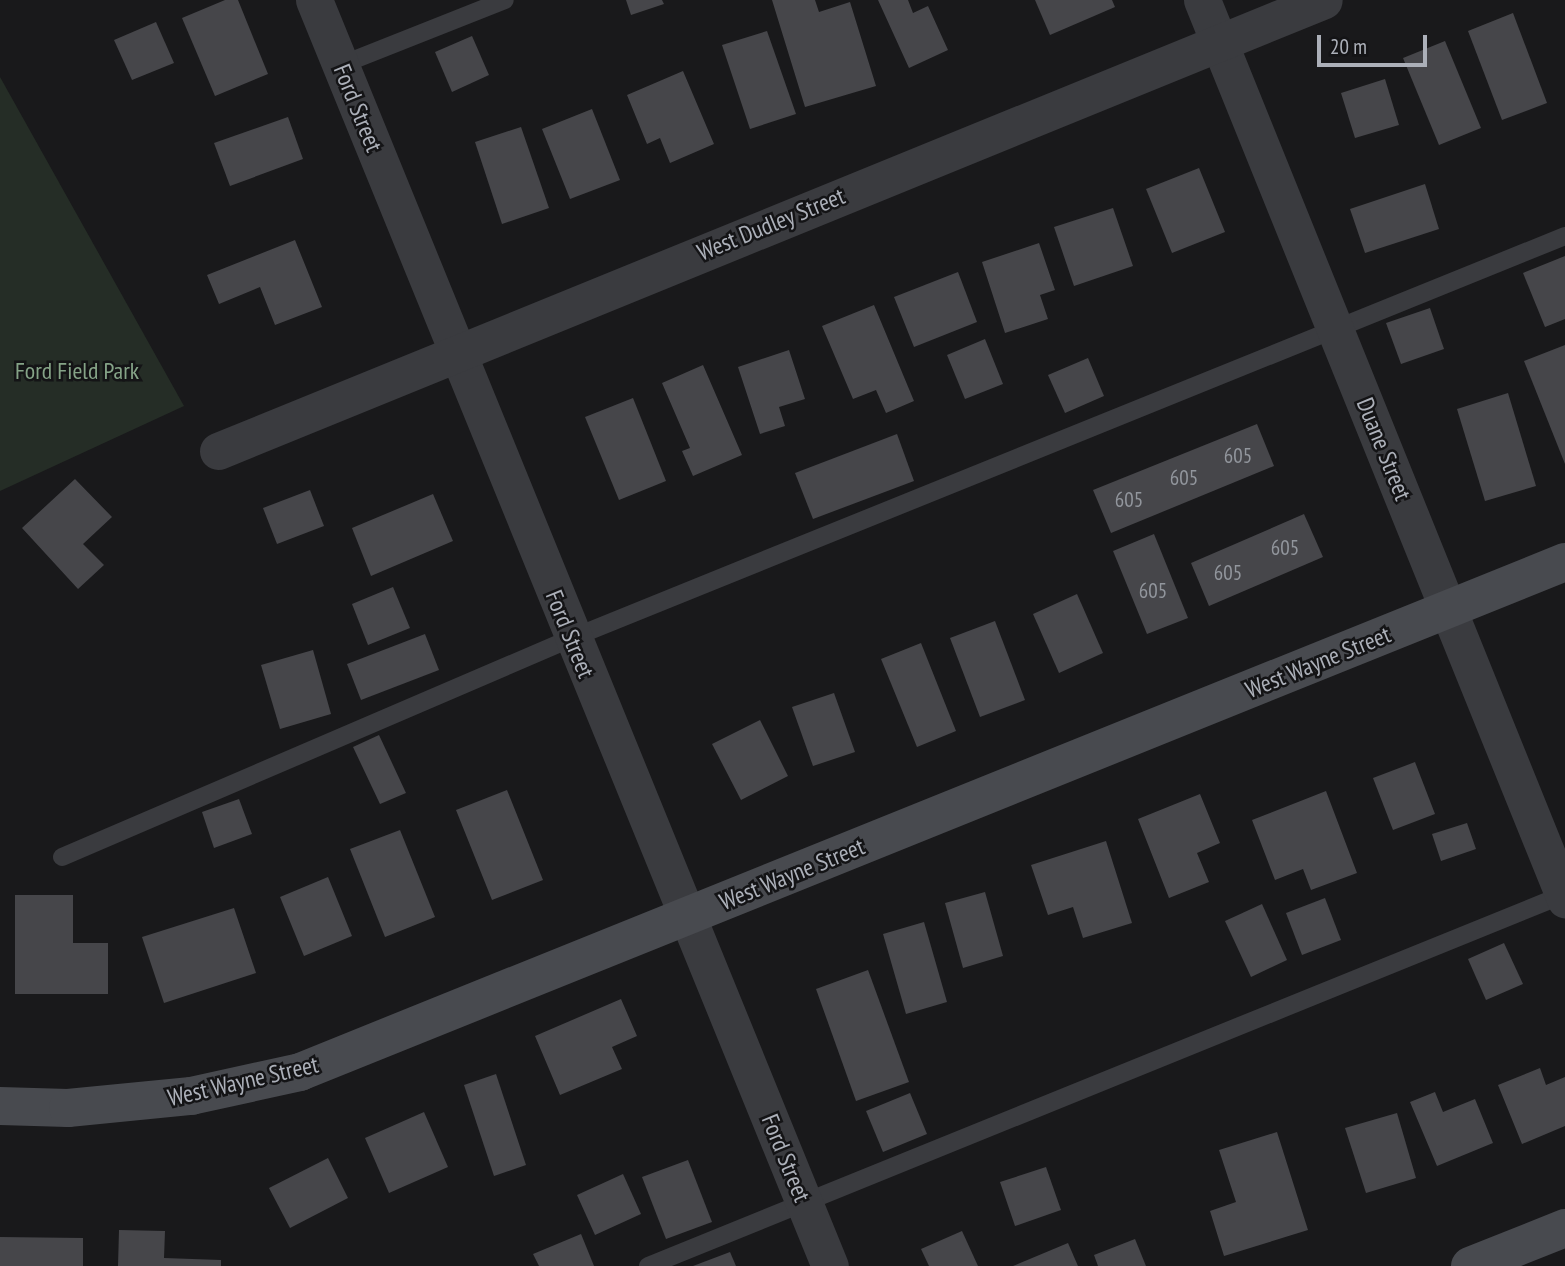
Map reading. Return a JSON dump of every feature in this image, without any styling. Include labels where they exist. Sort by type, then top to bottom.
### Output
[{"type":"street","name":"Ford Street","points":[[314,0],[830,1266]]},
{"type":"street","name":"Duane Street","points":[[1202,0],[1564,896]]},
{"type":"street","name":"West Dudley Street","points":[[218,451],[1324,0]]},
{"type":"street","name":"West Wayne Street","points":[[0,1106],[68,1108],[191,1096],[300,1072],[1565,562]]},
{"type":"street","points":[[1470,1266],[1565,1228]]},
{"type":"lane","points":[[341,65],[505,0]]},
{"type":"lane","points":[[62,857],[572,638],[1565,236]]},
{"type":"lane","points":[[648,1266],[806,1205],[1564,896]]},
{"type":"green space","name":"Ford Field Park","points":[[0,77],[184,406],[0,491]]},
{"type":"building","points":[[225,0],[238,0],[268,74],[215,96],[182,18]]},
{"type":"building","points":[[626,0],[662,0],[664,4],[631,15]]},
{"type":"building","points":[[772,0],[815,0],[819,12],[850,2],[876,86],[805,107]]},
{"type":"building","points":[[878,0],[908,0],[913,13],[928,6],[948,50],[909,68]]},
{"type":"building","points":[[1035,0],[1112,0],[1115,7],[1050,35]]},
{"type":"building","points":[[1513,13],[1547,103],[1502,120],[1468,31]]},
{"type":"building","points":[[156,22],[174,63],[132,80],[114,40]]},
{"type":"building","points":[[767,31],[796,114],[750,129],[722,45]]},
{"type":"building","points":[[472,36],[489,75],[452,92],[435,52]]},
{"type":"building","points":[[1445,41],[1481,128],[1439,145],[1403,58]]},
{"type":"building","points":[[683,71],[714,144],[670,163],[660,138],[647,144],[627,95]]},
{"type":"building","points":[[1385,79],[1399,125],[1355,138],[1341,93]]},
{"type":"building","points":[[592,109],[620,180],[570,199],[542,129]]},
{"type":"building","points":[[288,117],[303,159],[230,186],[214,143]]},
{"type":"building","points":[[521,127],[549,208],[502,224],[475,142]]},
{"type":"building","points":[[1199,168],[1225,232],[1172,253],[1146,189]]},
{"type":"building","points":[[1425,184],[1439,229],[1365,253],[1350,209]]},
{"type":"building","points":[[1113,208],[1133,266],[1074,286],[1054,227]]},
{"type":"building","points":[[295,240],[322,307],[275,325],[260,287],[219,304],[207,275]]},
{"type":"building","points":[[1039,243],[1055,290],[1040,295],[1048,319],[1005,333],[982,262]]},
{"type":"building","points":[[1565,256],[1565,319],[1545,327],[1523,273]]},
{"type":"building","points":[[958,272],[977,322],[914,347],[894,297]]},
{"type":"building","points":[[874,305],[914,401],[886,413],[876,390],[853,399],[822,326]]},
{"type":"building","points":[[1430,308],[1444,349],[1401,364],[1386,323]]},
{"type":"building","points":[[985,339],[1003,384],[965,399],[947,355]]},
{"type":"building","points":[[1565,345],[1565,464],[1524,361]]},
{"type":"building","points":[[789,350],[805,399],[779,407],[785,426],[760,434],[738,367]]},
{"type":"building","points":[[1088,358],[1104,396],[1065,413],[1048,375]]},
{"type":"building","points":[[703,365],[742,455],[693,476],[682,451],[690,448],[662,383]]},
{"type":"building","points":[[1508,393],[1536,486],[1485,501],[1457,409]]},
{"type":"building","points":[[633,398],[666,481],[619,500],[585,417]]},
{"type":"building","points":[[1257,424],[1274,466],[1111,533],[1093,490]]},
{"type":"building","points":[[897,434],[914,481],[813,519],[795,473]]},
{"type":"building","points":[[75,479],[112,517],[83,544],[104,565],[78,589],[22,528]]},
{"type":"building","points":[[310,490],[324,526],[277,544],[263,508]]},
{"type":"building","points":[[433,494],[453,541],[371,576],[352,528]]},
{"type":"building","points":[[1304,514],[1323,557],[1209,606],[1191,563]]},
{"type":"building","points":[[1154,534],[1188,618],[1147,634],[1113,551]]},
{"type":"building","points":[[393,587],[410,628],[368,645],[352,604]]},
{"type":"building","points":[[1077,594],[1103,653],[1059,673],[1033,614]]},
{"type":"building","points":[[995,621],[1025,700],[980,717],[950,638]]},
{"type":"building","points":[[425,634],[439,670],[361,700],[347,664]]},
{"type":"building","points":[[921,643],[956,731],[917,747],[881,659]]},
{"type":"building","points":[[313,650],[331,714],[280,729],[261,665]]},
{"type":"building","points":[[834,693],[855,752],[813,766],[792,707]]},
{"type":"building","points":[[760,720],[788,776],[741,800],[712,744]]},
{"type":"building","points":[[379,735],[406,793],[380,804],[353,747]]},
{"type":"building","points":[[1415,762],[1435,814],[1393,830],[1373,778]]},
{"type":"building","points":[[507,790],[543,880],[492,900],[456,810]]},
{"type":"building","points":[[1326,791],[1357,873],[1311,890],[1303,869],[1275,880],[1252,820]]},
{"type":"building","points":[[1200,794],[1220,843],[1197,853],[1209,882],[1169,898],[1138,819]]},
{"type":"building","points":[[239,799],[252,834],[214,848],[202,812]]},
{"type":"building","points":[[1467,823],[1476,849],[1441,861],[1432,834]]},
{"type":"building","points":[[400,830],[435,917],[385,937],[350,849]]},
{"type":"building","points":[[1106,841],[1132,923],[1083,938],[1073,907],[1048,915],[1031,865]]},
{"type":"building","points":[[328,877],[352,936],[304,956],[280,897]]},
{"type":"building","points":[[985,892],[1003,956],[963,968],[945,903]]},
{"type":"building","points":[[15,895],[73,895],[73,943],[108,943],[108,994],[15,994]]},
{"type":"building","points":[[1325,898],[1341,940],[1302,955],[1286,913]]},
{"type":"building","points":[[1262,904],[1287,960],[1251,977],[1225,921]]},
{"type":"building","points":[[234,908],[256,973],[164,1003],[142,937]]},
{"type":"building","points":[[924,922],[947,1002],[906,1014],[883,934]]},
{"type":"building","points":[[1504,943],[1523,984],[1486,1000],[1468,959]]},
{"type":"building","points":[[868,970],[909,1082],[856,1101],[816,989]]},
{"type":"building","points":[[621,999],[637,1036],[612,1047],[622,1069],[560,1095],[535,1036]]},
{"type":"building","points":[[1540,1068],[1546,1085],[1565,1077],[1565,1126],[1522,1144],[1498,1085]]},
{"type":"building","points":[[496,1074],[526,1165],[494,1176],[464,1085]]},
{"type":"building","points":[[1435,1092],[1443,1112],[1475,1099],[1493,1143],[1437,1166],[1410,1102]]},
{"type":"building","points":[[910,1093],[927,1134],[883,1152],[866,1111]]},
{"type":"building","points":[[424,1112],[448,1167],[389,1193],[365,1138]]},
{"type":"building","points":[[1397,1113],[1416,1178],[1366,1193],[1345,1128]]},
{"type":"building","points":[[1277,1132],[1308,1230],[1224,1256],[1210,1211],[1236,1202],[1219,1150]]},
{"type":"building","points":[[328,1158],[348,1198],[290,1228],[269,1188]]},
{"type":"building","points":[[688,1160],[712,1222],[666,1239],[642,1177]]},
{"type":"building","points":[[1046,1167],[1061,1210],[1015,1226],[1000,1182]]},
{"type":"building","points":[[623,1174],[641,1214],[595,1235],[577,1195]]},
{"type":"building","points":[[119,1230],[165,1231],[164,1258],[221,1260],[221,1266],[118,1266]]},
{"type":"building","points":[[962,1231],[978,1266],[929,1266],[921,1249]]},
{"type":"building","points":[[581,1234],[594,1266],[539,1266],[533,1254]]},
{"type":"building","points":[[0,1237],[83,1238],[83,1266],[0,1266]]},
{"type":"building","points":[[1135,1239],[1146,1266],[1098,1266],[1094,1255]]},
{"type":"building","points":[[1068,1243],[1078,1266],[1013,1266]]},
{"type":"building","points":[[730,1252],[736,1266],[693,1266]]}]
